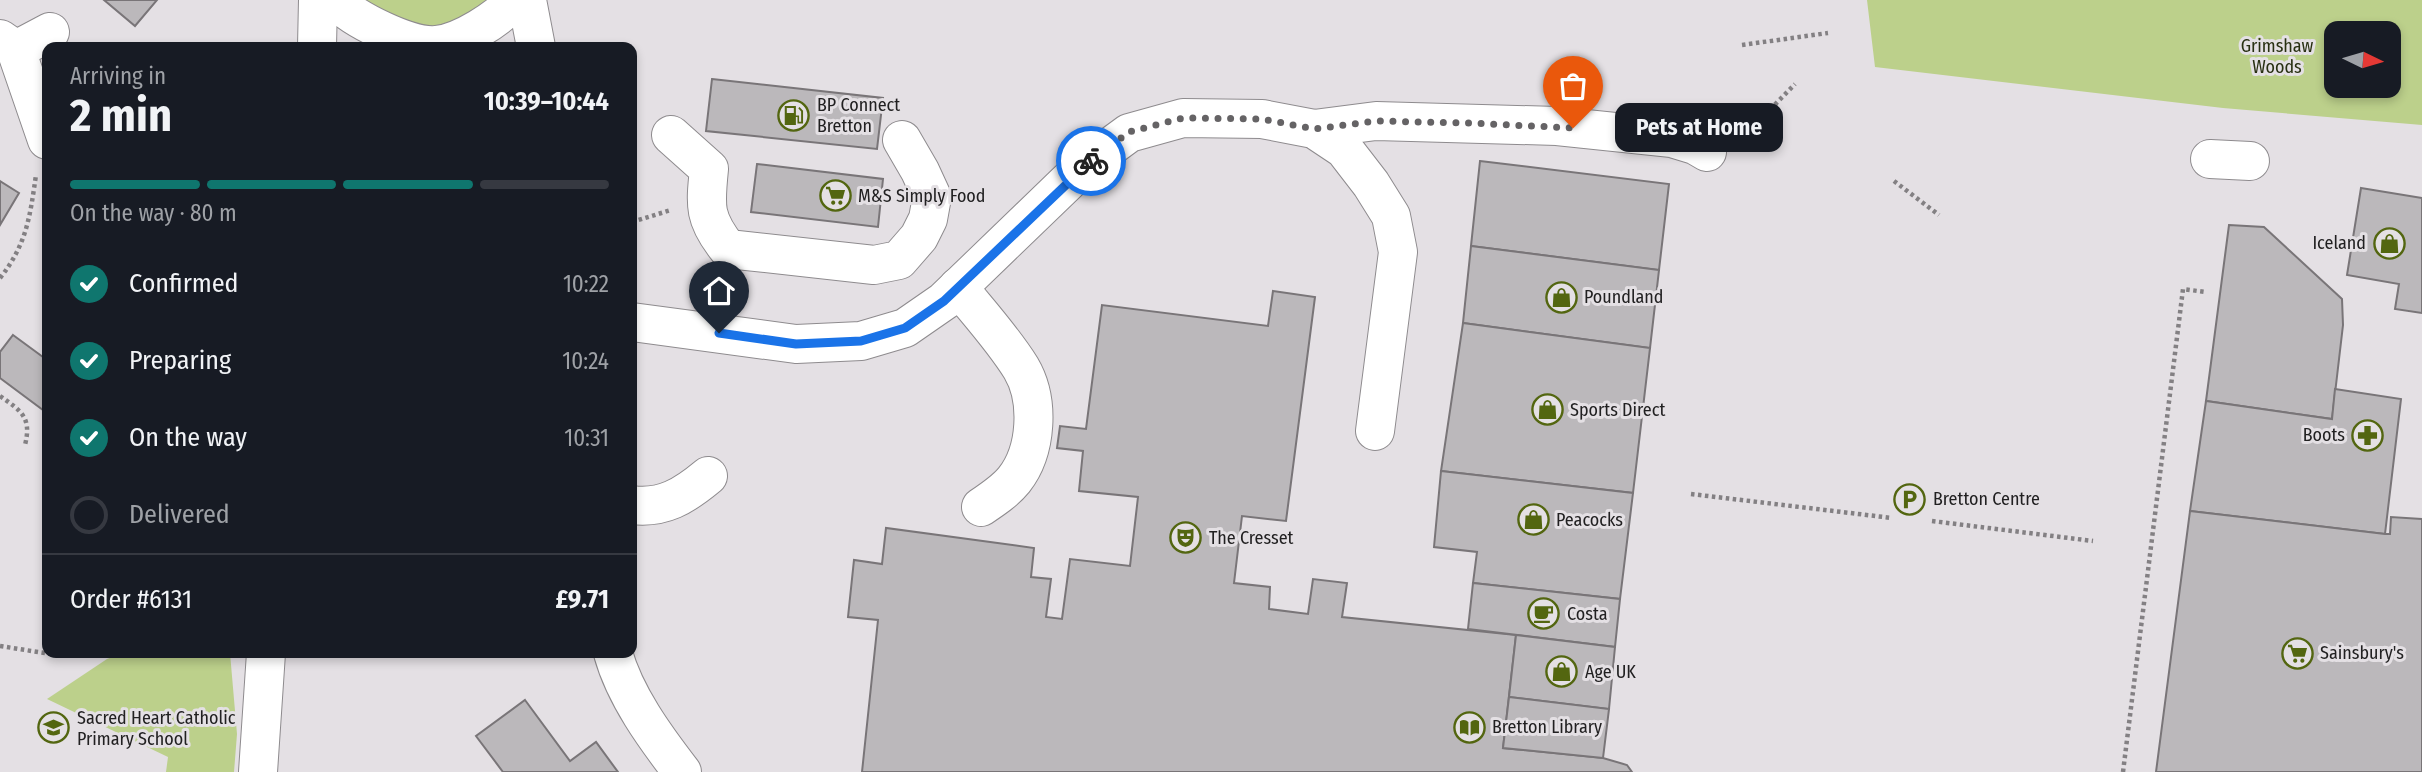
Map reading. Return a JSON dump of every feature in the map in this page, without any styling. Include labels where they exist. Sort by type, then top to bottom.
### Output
[{"type":"street","points":[[317,42],[318,0]]},
{"type":"street","points":[[335,0],[340,6],[396,42]]},
{"type":"street","points":[[479,40],[515,0]]},
{"type":"street","points":[[527,0],[535,42]]},
{"type":"street","points":[[42,155],[8,44],[50,32]]},
{"type":"street","points":[[637,323],[796,344],[861,341],[905,328],[944,301],[1084,166],[1129,132],[1183,118],[1262,119],[1314,129],[1376,121],[1557,127],[1672,138],[1695,145],[1719,144]]},
{"type":"street","points":[[1314,129],[1344,149],[1391,216],[1398,252],[1375,431]]},
{"type":"street","points":[[671,135],[709,169],[705,200],[709,221],[728,249],[874,265],[899,260],[919,237],[928,219],[932,197],[902,140]]},
{"type":"street","points":[[2210,159],[2250,161]]},
{"type":"street","points":[[958,287],[1022,369],[1032,401],[1033,431],[1027,459],[1014,480],[981,507]]},
{"type":"street","points":[[637,506],[665,504],[687,494],[708,476]]},
{"type":"street","points":[[258,772],[266,658]]},
{"type":"street","points":[[614,658],[618,670],[657,740],[682,772]]},
{"type":"path","points":[[1742,45],[1828,33]]},
{"type":"path","points":[[1719,144],[1751,129],[1795,84]]},
{"type":"path","points":[[0,278],[16,257],[27,226],[42,155]]},
{"type":"path","points":[[1894,181],[1939,215]]},
{"type":"path","points":[[2123,772],[2183,289],[2205,292]]},
{"type":"path","points":[[0,396],[25,416],[29,432],[25,445]]},
{"type":"path","points":[[1691,494],[1892,518]]},
{"type":"path","points":[[1932,521],[2093,541]]},
{"type":"path","points":[[0,646],[42,653]]},
{"type":"green space","points":[[335,0],[515,0],[442,42],[430,42]]},
{"type":"green space","name":"Grimshaw Woods","points":[[1867,0],[2422,0],[2422,125],[2223,108],[1875,67]]},
{"type":"green space","points":[[230,658],[237,734],[234,772],[166,772],[168,757],[47,699],[107,659]]},
{"type":"building","points":[[104,0],[157,0],[135,26]]},
{"type":"building","name":"BP Connect Bretton","points":[[712,79],[883,98],[877,149],[706,131]]},
{"type":"building","points":[[1480,161],[1669,184],[1659,270],[1471,246]]},
{"type":"building","points":[[757,164],[883,179],[878,227],[751,212]]},
{"type":"building","points":[[0,181],[19,193],[0,225]]},
{"type":"building","points":[[2361,188],[2422,198],[2422,313],[2395,309],[2399,284],[2347,275]]},
{"type":"building","points":[[2229,225],[2264,227],[2342,299],[2343,325],[2332,419],[2206,401]]},
{"type":"building","name":"Poundland","points":[[1471,246],[1659,270],[1650,348],[1463,323]]},
{"type":"building","name":"The Cresset","points":[[1273,291],[1315,297],[1286,521],[1242,516],[1234,583],[1270,587],[1269,609],[1308,614],[1313,579],[1347,583],[1342,617],[1516,635],[1503,748],[1603,758],[1627,765],[1632,772],[862,772],[878,620],[848,617],[854,560],[882,564],[886,528],[1034,548],[1031,577],[1051,579],[1046,617],[1062,619],[1070,559],[1130,566],[1138,497],[1079,491],[1083,451],[1057,448],[1060,426],[1086,429],[1102,305],[1268,326]]},
{"type":"building","name":"Sports Direct","points":[[1463,323],[1650,348],[1633,493],[1441,471]]},
{"type":"building","points":[[13,335],[42,356],[42,409],[0,378],[0,352]]},
{"type":"building","name":"Boots","points":[[2335,389],[2401,399],[2385,534],[2190,511],[2206,401],[2332,419]]},
{"type":"building","name":"Peacocks","points":[[1441,471],[1633,493],[1620,599],[1473,583],[1477,552],[1434,547]]},
{"type":"building","name":"Sainsbury's","points":[[2190,511],[2385,534],[2390,534],[2391,517],[2422,519],[2422,772],[2156,772]]},
{"type":"building","name":"Costa","points":[[1473,583],[1620,599],[1615,647],[1468,629]]},
{"type":"building","name":"Age UK","points":[[1516,635],[1615,647],[1609,709],[1509,697]]},
{"type":"building","points":[[1509,697],[1609,709],[1603,758],[1503,748]]},
{"type":"building","points":[[525,700],[570,761],[596,742],[618,772],[503,772],[476,736]]},
{"type":"way so far","points":[[1091,161],[1129,132],[1183,118],[1262,119],[1314,129],[1376,121],[1573,128]]},
{"type":"place","name":"BP Connect Bretton","points":[[794,115]]},
{"type":"place","name":"Pets at Home","points":[[1573,128]]},
{"type":"place","name":"M&S Simply Food","points":[[835,196]]},
{"type":"place","name":"Iceland","points":[[2389,243]]},
{"type":"place","name":"Poundland","points":[[1561,297]]},
{"type":"place","name":"Sports Direct","points":[[1547,410]]},
{"type":"place","name":"Boots","points":[[2368,435]]},
{"type":"place","name":"Bretton Centre","points":[[1910,499]]},
{"type":"place","name":"Peacocks","points":[[1533,520]]},
{"type":"place","name":"The Cresset","points":[[1186,538]]},
{"type":"place","name":"Costa","points":[[1544,614]]},
{"type":"place","name":"Sainsbury's","points":[[2297,653]]},
{"type":"place","name":"Age UK","points":[[1562,672]]},
{"type":"place","name":"Bretton Library","points":[[1469,727]]},
{"type":"place","name":"Sacred Heart Catholic Primary School","points":[[54,728]]},
{"type":"route","points":[[719,333],[796,344],[861,341],[905,328],[944,301],[1091,161]]}]
